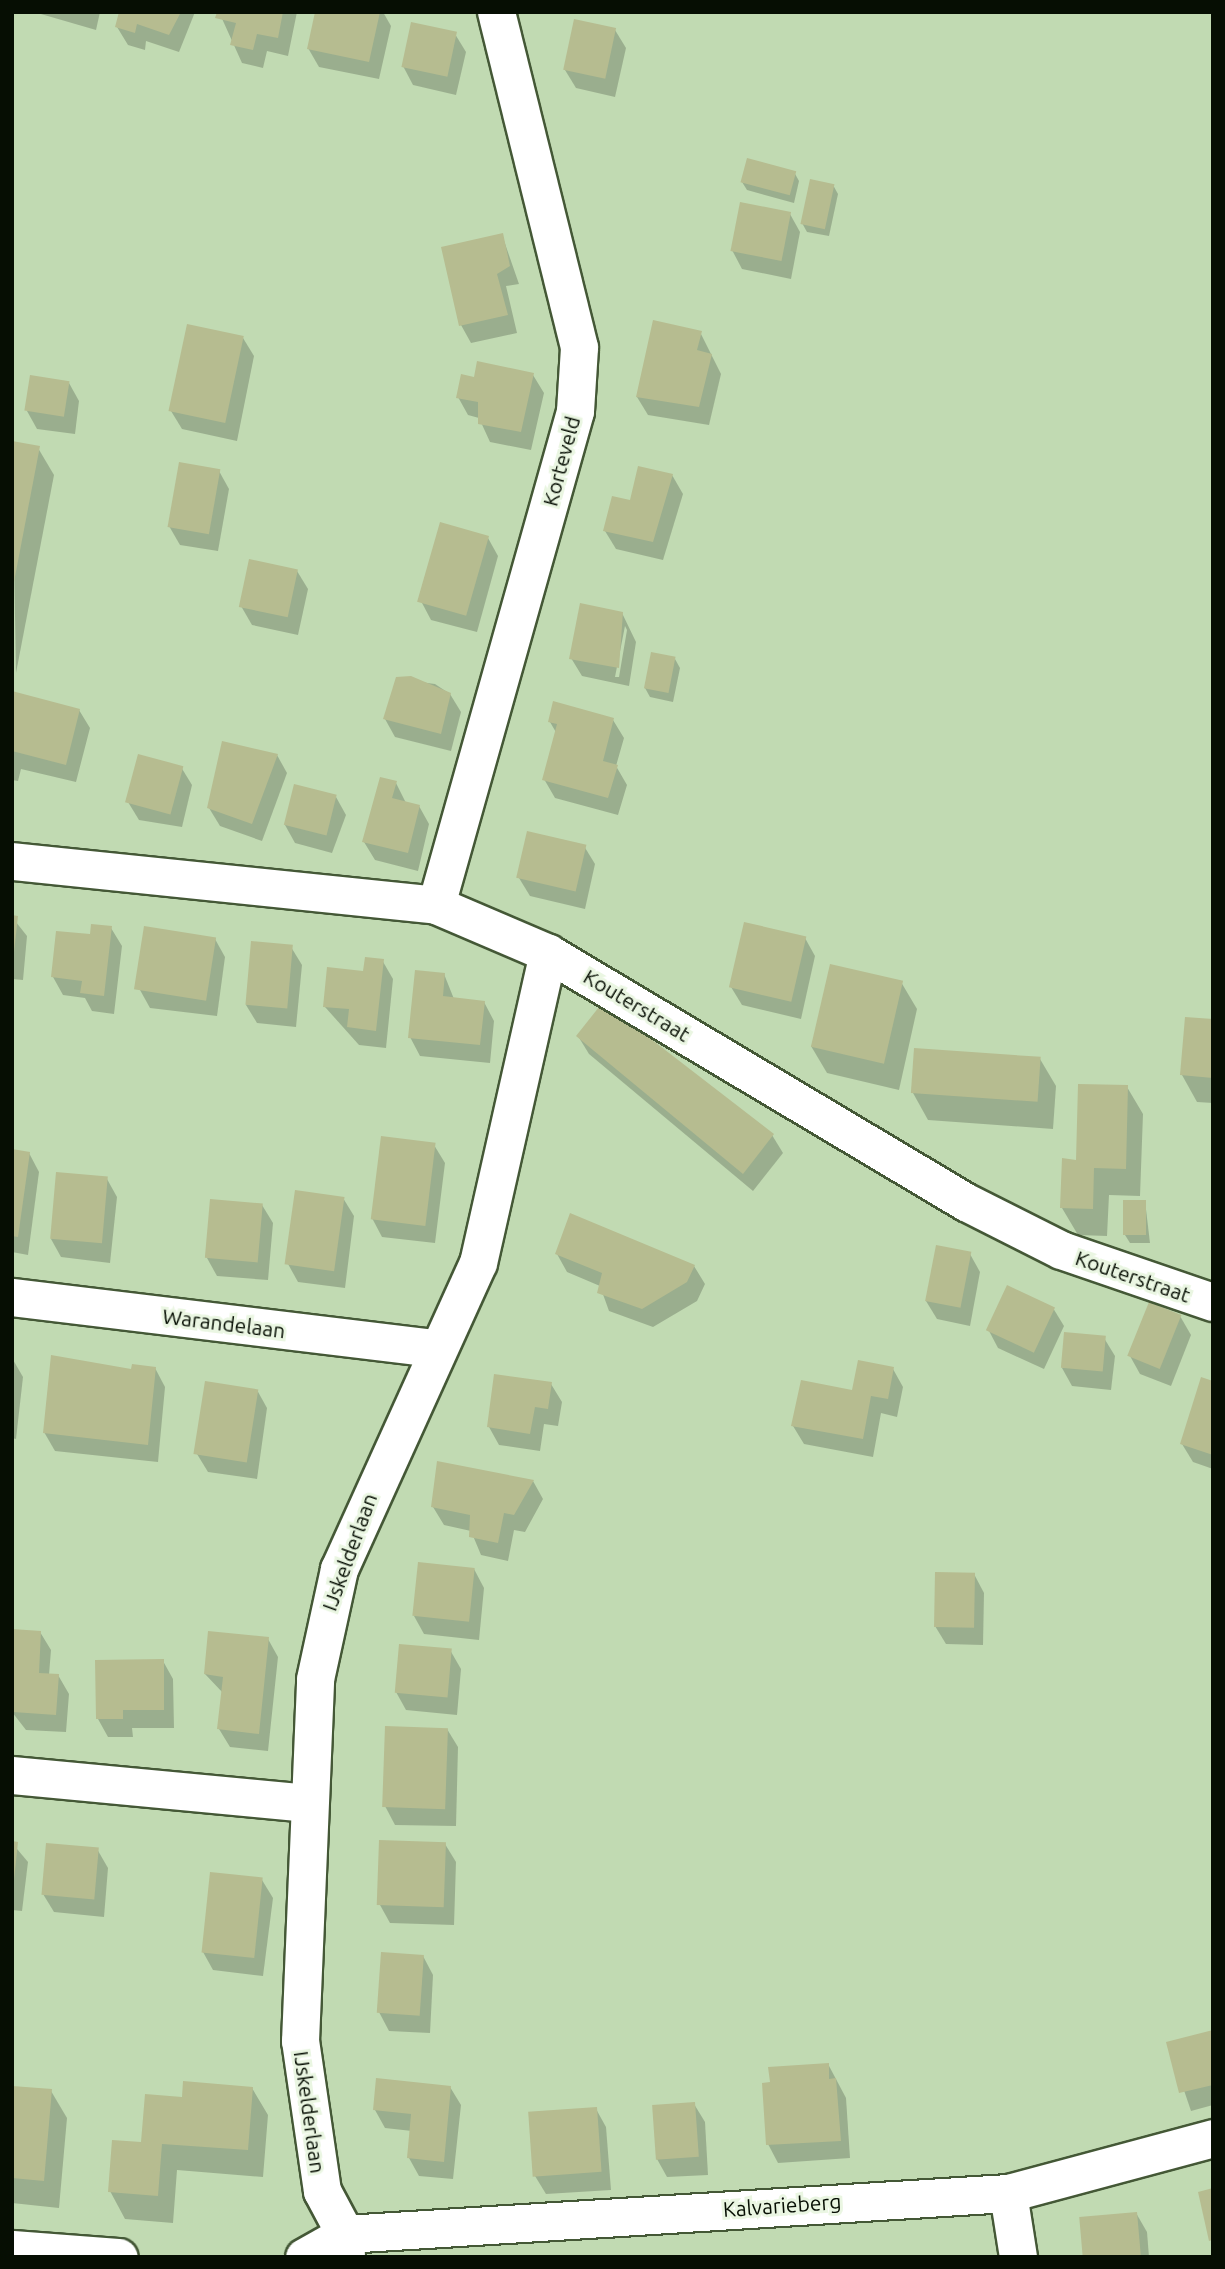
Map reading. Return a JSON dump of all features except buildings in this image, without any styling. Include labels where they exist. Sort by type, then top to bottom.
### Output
[{"type":"street","name":"Korteveld","points":[[436,905],[575,411],[579,348],[496,12]]},
{"type":"street","name":"Kouterstraat","points":[[12,861],[436,905],[548,953],[967,1202],[1060,1250],[1213,1302]]},
{"type":"street","name":"IJskelderlaan","points":[[345,2245],[322,2191],[306,2110],[300,2040],[306,1803],[315,1679],[335,1582],[435,1348],[478,1263],[548,953]]},
{"type":"street","name":"Warandelaan","points":[[12,1297],[435,1348]]},
{"type":"street","points":[[12,1775],[306,1803]]},
{"type":"street","name":"Kalvarieberg","points":[[345,2245],[1008,2193],[1213,2138]]},
{"type":"street","points":[[1008,2193],[1018,2257]]},
{"type":"street","points":[[304,2257],[345,2245]]},
{"type":"street","points":[[12,2249],[119,2257]]}]
